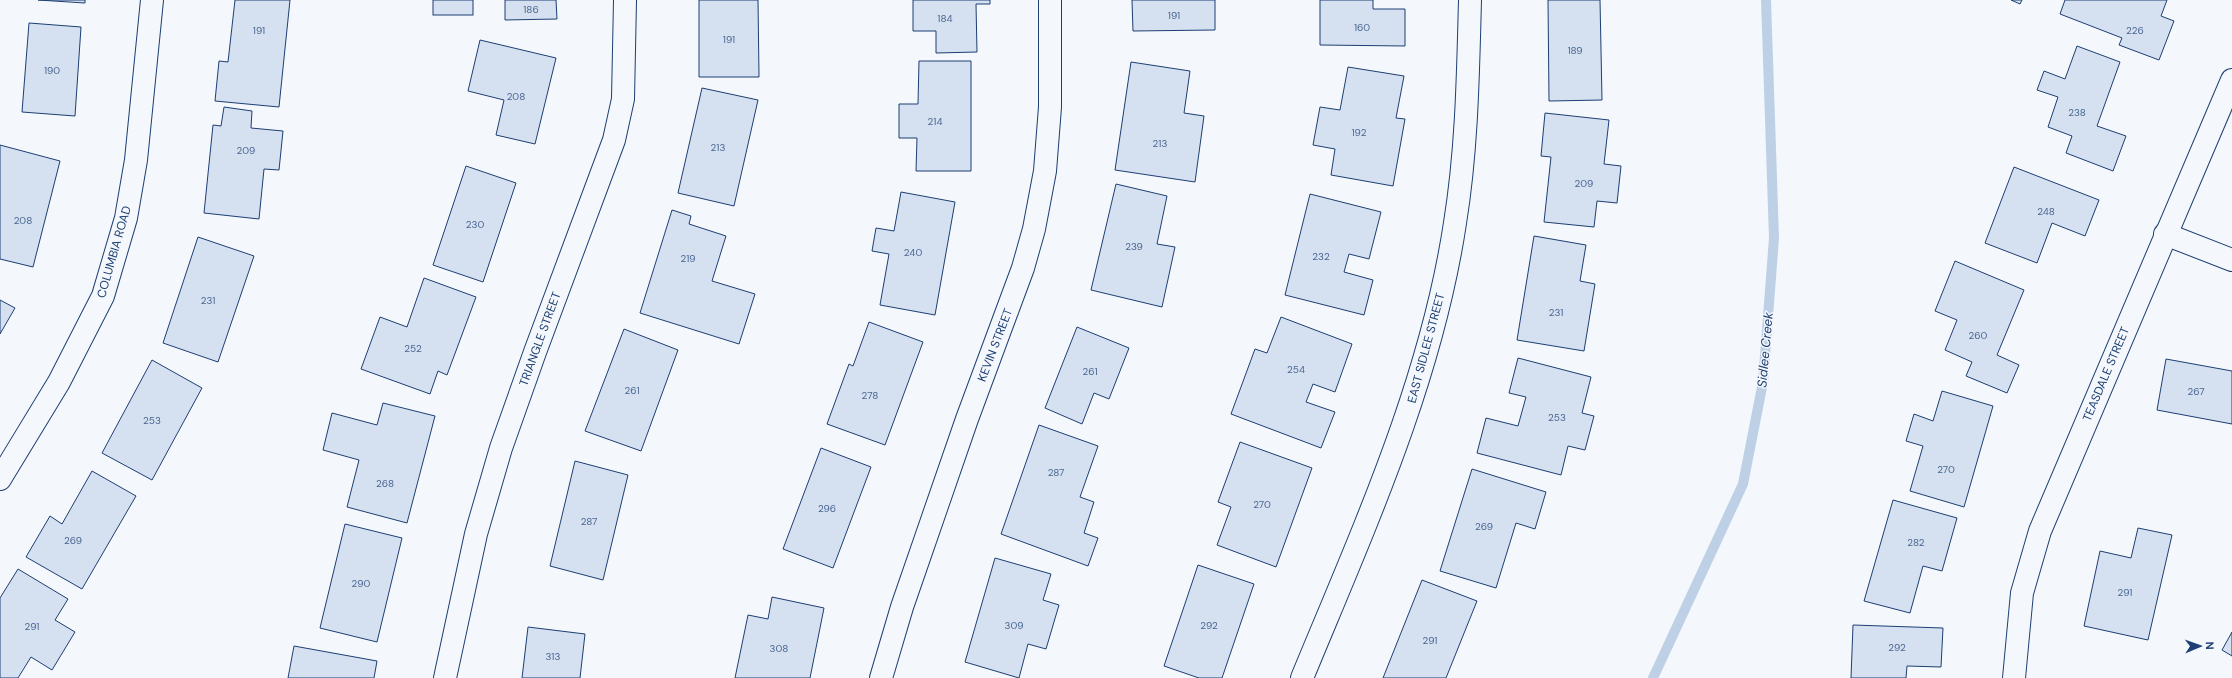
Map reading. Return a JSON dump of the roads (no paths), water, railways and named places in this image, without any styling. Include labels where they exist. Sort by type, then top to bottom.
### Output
[{"type":"street","name":"COLUMBIA ROAD","points":[[0,478],[60,382],[103,296],[126,218],[136,160],[152,0]]},
{"type":"street","name":"TRIANGLE STREET","points":[[445,678],[476,534],[501,448],[534,352],[614,140],[622,99],[625,0]]},
{"type":"street","name":"KEVIN STREET","points":[[881,678],[902,607],[967,419],[1023,268],[1034,229],[1046,163],[1050,107],[1050,0]]},
{"type":"street","name":"EAST SIDLEE STREET","points":[[1302,678],[1373,507],[1417,386],[1442,290],[1455,224],[1463,161],[1468,84],[1470,0]]},
{"type":"street","name":"TEASDALE STREET","points":[[2014,678],[2022,593],[2040,531],[2232,80]]},
{"type":"street","points":[[2166,234],[2232,260]]},
{"type":"waterway","name":"Sidlee Creek","points":[[1653,678],[1743,484],[1763,382],[1774,238],[1766,0]]}]
